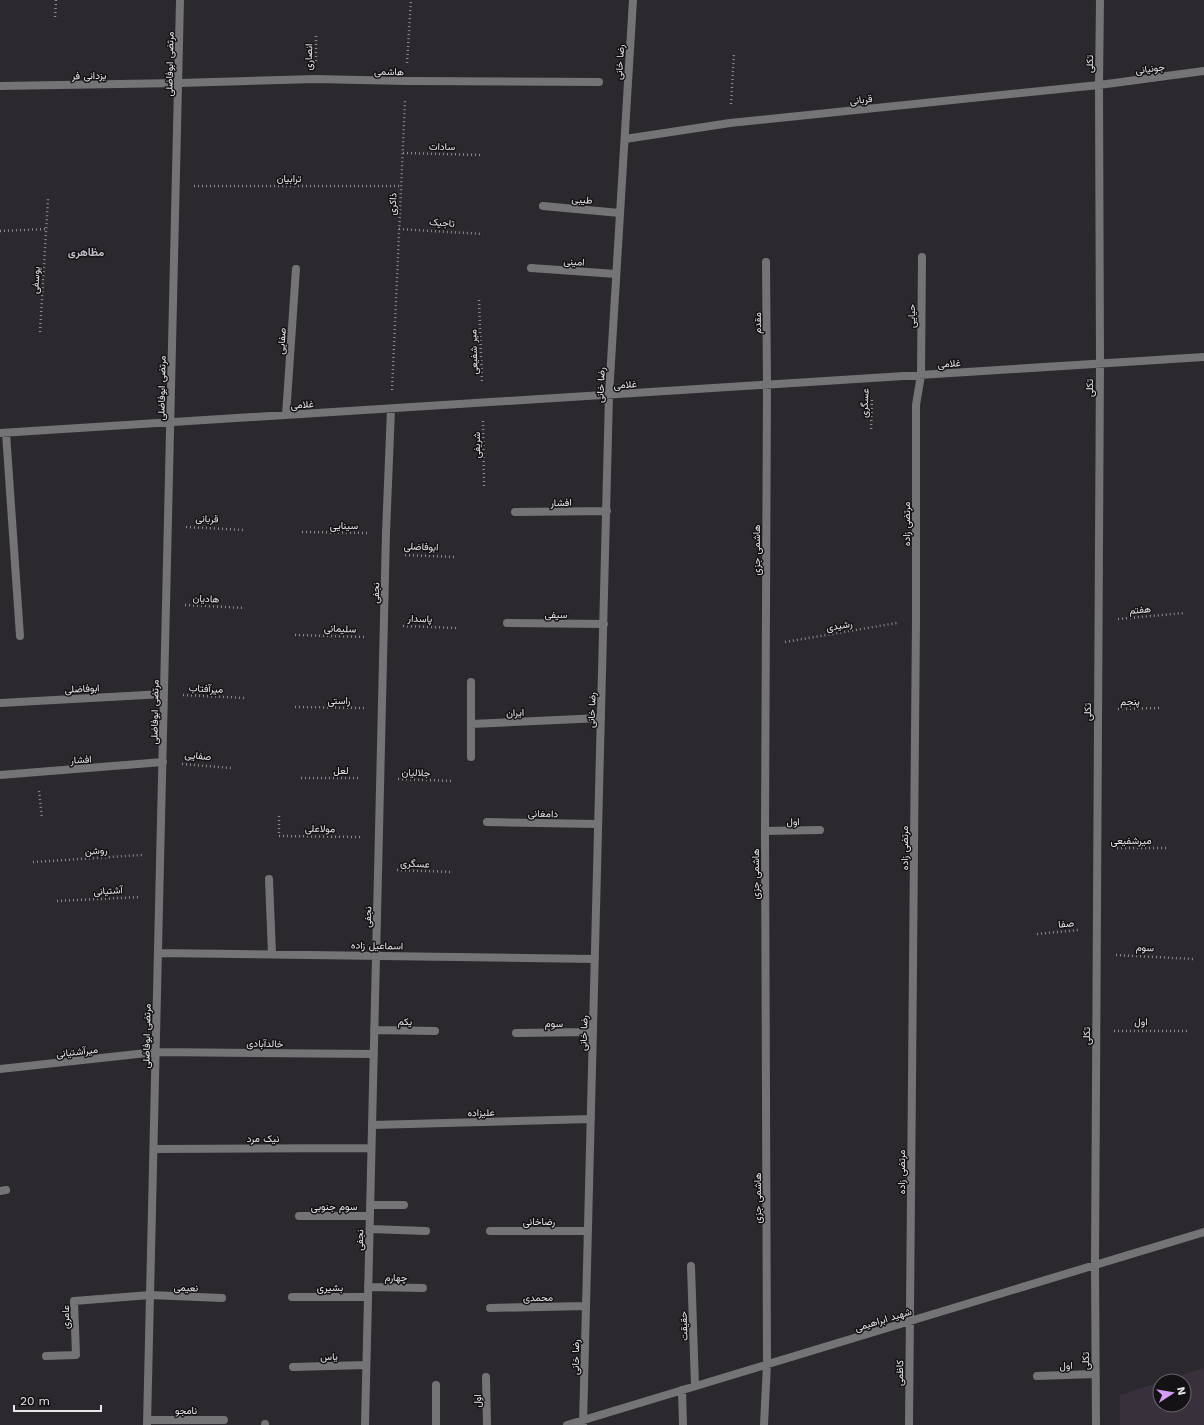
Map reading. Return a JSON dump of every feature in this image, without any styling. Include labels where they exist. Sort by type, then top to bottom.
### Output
[{"type":"street","name":"مرتضی ابوفاضلی","points":[[147,1422],[180,0]]},
{"type":"street","name":"رضا خانی","points":[[583,1423],[609,395],[633,0]]},
{"type":"street","name":"تکلی","points":[[1096,1425],[1094,1265],[1100,364],[1100,0]]},
{"type":"street","name":"جونیانی","points":[[1099,85],[1204,72]]},
{"type":"street","name":"هاشمی","points":[[179,83],[316,79],[599,82]]},
{"type":"street","name":"یزدانی فر","points":[[0,86],[179,83]]},
{"type":"street","name":"قربانی","points":[[625,139],[730,123],[1099,85]]},
{"type":"street","name":"طیبی","points":[[543,206],[620,213]]},
{"type":"street","name":"حیایی","points":[[921,375],[922,257]]},
{"type":"street","name":"مقدم","points":[[766,262],[767,384]]},
{"type":"street","name":"امینی","points":[[531,268],[616,274]]},
{"type":"street","name":"صفایی","points":[[286,415],[296,269]]},
{"type":"street","name":"غلامی","points":[[3,433],[1204,357]]},
{"type":"street","name":"مرتضی زاده","points":[[910,1321],[916,620],[916,405],[921,375]]},
{"type":"street","name":"هاشمی جزی","points":[[764,1425],[767,1364],[765,646],[767,384]]},
{"type":"street","name":"نجفی","points":[[365,1425],[386,533],[391,409]]},
{"type":"street","points":[[3,433],[20,636]]},
{"type":"street","name":"افشار","points":[[515,512],[607,511]]},
{"type":"street","name":"سیفی","points":[[507,623],[604,624]]},
{"type":"street","points":[[471,682],[471,757]]},
{"type":"street","name":"ابوفاضلی","points":[[0,703],[164,694]]},
{"type":"street","name":"ایران","points":[[471,724],[601,718]]},
{"type":"street","name":"افشار","points":[[0,775],[163,762]]},
{"type":"street","name":"دامغانی","points":[[487,822],[598,824]]},
{"type":"street","name":"اول","points":[[765,831],[820,830]]},
{"type":"street","points":[[269,879],[272,954]]},
{"type":"street","name":"اسماعیل زاده","points":[[158,953],[595,959]]},
{"type":"street","name":"یکم","points":[[374,1030],[435,1031]]},
{"type":"street","name":"سوم","points":[[516,1033],[593,1032]]},
{"type":"street","name":"خالدآبادی","points":[[156,1052],[374,1054]]},
{"type":"street","name":"میرآشتیانی","points":[[0,1069],[156,1052]]},
{"type":"street","name":"علیزاده","points":[[372,1125],[591,1120]]},
{"type":"street","name":"نیک مرد","points":[[154,1148],[372,1148]]},
{"type":"street","points":[[370,1205],[404,1205]]},
{"type":"street","name":"سوم جنوبی","points":[[299,1216],[370,1216]]},
{"type":"street","points":[[370,1229],[426,1231]]},
{"type":"street","name":"رضاخانی","points":[[490,1231],[588,1231]]},
{"type":"street","name":"شهید ابراهیمی","points":[[567,1425],[583,1423],[695,1386],[1204,1232]]},
{"type":"street","name":"حقیقت","points":[[691,1266],[695,1386]]},
{"type":"street","name":"چهارم","points":[[368,1287],[423,1288]]},
{"type":"street","name":"نعیمی","points":[[150,1296],[222,1298]]},
{"type":"street","name":"عامری","points":[[46,1356],[76,1355],[74,1301],[150,1296]]},
{"type":"street","name":"بشیری","points":[[292,1297],[368,1297]]},
{"type":"street","name":"محمدی","points":[[490,1308],[586,1306]]},
{"type":"street","name":"کاظمی","points":[[909,1425],[910,1321]]},
{"type":"street","name":"یاس","points":[[293,1367],[366,1365]]},
{"type":"street","name":"اول","points":[[1037,1376],[1095,1374]]},
{"type":"street","name":"اول","points":[[486,1376],[487,1425]]},
{"type":"street","points":[[436,1385],[436,1425]]},
{"type":"street","points":[[682,1390],[683,1425]]},
{"type":"street","name":"نامجو","points":[[147,1422],[224,1420]]},
{"type":"path","points":[[55,18],[56,0]]},
{"type":"path","name":"ذاکری","points":[[391,409],[406,81],[412,0]]},
{"type":"path","name":"انصاری","points":[[316,35],[316,79]]},
{"type":"path","points":[[730,123],[734,53]]},
{"type":"path","name":"سادات","points":[[403,153],[481,155]]},
{"type":"path","name":"ترابیان","points":[[176,186],[401,186]]},
{"type":"path","name":"یوسفی","points":[[40,332],[48,199]]},
{"type":"path","name":"تاجیک","points":[[399,229],[483,234]]},
{"type":"path","points":[[0,231],[46,230]]},
{"type":"path","name":"میر شفیعی","points":[[479,300],[483,403]]},
{"type":"path","name":"عسگری","points":[[871,429],[874,378]]},
{"type":"path","name":"شریفی","points":[[483,403],[484,487]]},
{"type":"path","name":"قربانی","points":[[168,526],[244,530]]},
{"type":"path","name":"سینایی","points":[[302,532],[386,533]]},
{"type":"path","name":"ابوفاضلی","points":[[386,555],[455,557]]},
{"type":"path","name":"هادیان","points":[[166,604],[245,608]]},
{"type":"path","name":"هفتم","points":[[1098,621],[1184,613]]},
{"type":"path","name":"رشیدی","points":[[765,646],[916,620]]},
{"type":"path","name":"پاسدار","points":[[384,625],[456,628]]},
{"type":"path","name":"سلیمانی","points":[[295,635],[384,637]]},
{"type":"path","name":"میرآفتاب","points":[[164,694],[246,698]]},
{"type":"path","name":"راستی","points":[[295,707],[382,708]]},
{"type":"path","name":"پنجم","points":[[1097,709],[1162,708]]},
{"type":"path","name":"صفایی","points":[[163,762],[231,768]]},
{"type":"path","points":[[37,772],[42,818]]},
{"type":"path","name":"لعل","points":[[301,778],[380,778]]},
{"type":"path","name":"جلالیان","points":[[380,778],[452,781]]},
{"type":"path","name":"مولاعلی","points":[[279,816],[279,836],[379,837]]},
{"type":"path","name":"میرشفیعی","points":[[1096,848],[1166,848]]},
{"type":"path","name":"روشن","points":[[33,862],[160,853]]},
{"type":"path","name":"عسگری","points":[[378,869],[451,872]]},
{"type":"path","name":"آشتیانی","points":[[57,901],[159,896]]},
{"type":"path","name":"صفا","points":[[1037,934],[1096,928]]},
{"type":"path","name":"سوم","points":[[1096,954],[1193,959]]},
{"type":"path","name":"اول","points":[[1096,1030],[1187,1031]]},
{"type":"shaded area","points":[[1204,1368],[1204,1425],[1120,1425],[1120,1395],[1152,1385],[1152,1413],[1192,1413],[1192,1373],[1188,1373]]},
{"type":"district","name":"مظاهری","points":[[86,252]]}]
